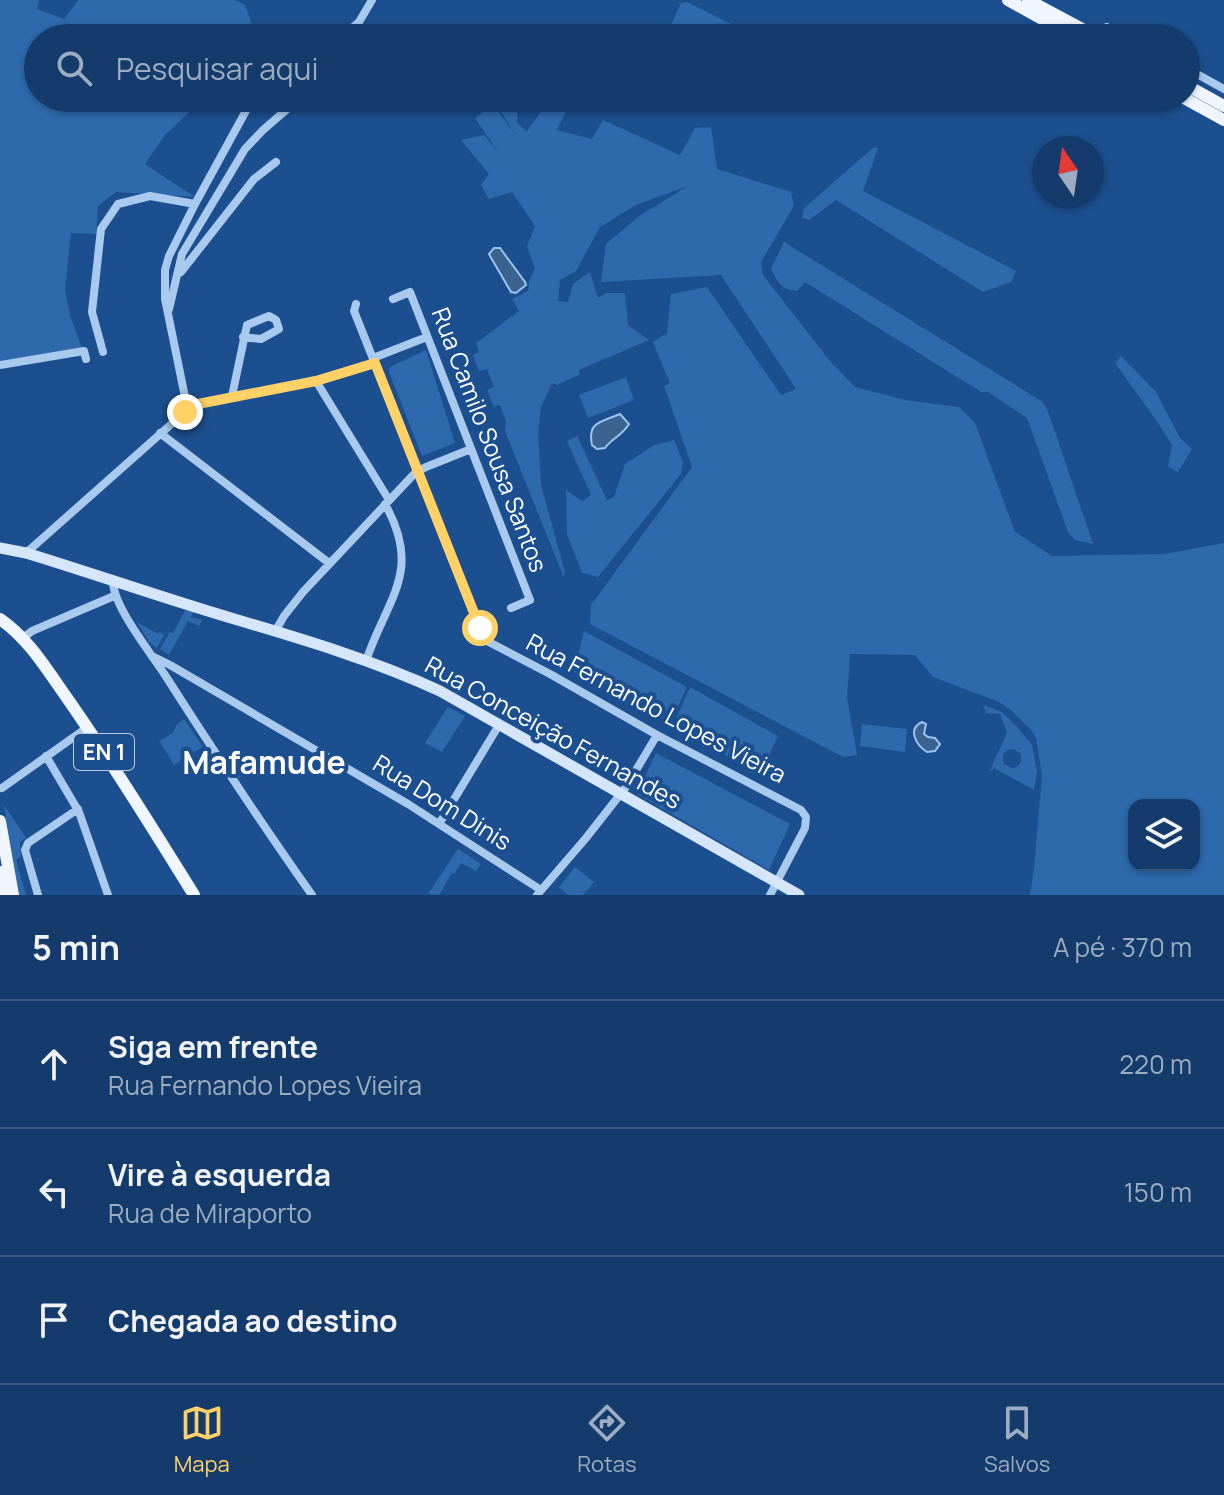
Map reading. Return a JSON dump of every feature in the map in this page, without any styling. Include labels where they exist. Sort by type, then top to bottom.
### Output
[{"type":"main road","points":[[1008,0],[1066,24]]},
{"type":"main road","points":[[1028,0],[1056,24]]},
{"type":"main road","points":[[1200,93],[1224,106]]},
{"type":"main road","points":[[1200,107],[1224,118]]},
{"type":"main road","name":"Rua Conceição Fernandes","points":[[0,548],[26,553],[276,630],[440,691],[799,895]]},
{"type":"main road","name":"EN 1","points":[[0,619],[23,638],[88,727],[194,895]]},
{"type":"main road","points":[[0,821],[13,895]]},
{"type":"main road","points":[[0,872],[4,895]]},
{"type":"street","points":[[357,24],[372,0]]},
{"type":"street","points":[[1200,76],[1224,89]]},
{"type":"street","points":[[185,412],[185,397],[164,286],[165,270],[195,204],[245,112]]},
{"type":"street","points":[[168,309],[182,254],[245,149],[284,112]]},
{"type":"street","points":[[178,275],[254,179],[276,162]]},
{"type":"street","points":[[103,352],[92,312],[101,229],[118,204],[150,196],[195,204]]},
{"type":"street","name":"Rua Camilo Sousa Santos","points":[[393,299],[410,292],[530,600],[511,608]]},
{"type":"street","name":"Rua Fernando Lopes Vieira","points":[[356,304],[354,311],[485,640],[805,813],[805,828],[776,883]]},
{"type":"street","points":[[232,396],[243,337]]},
{"type":"street","points":[[26,553],[160,433],[198,404],[316,381],[427,337]]},
{"type":"street","points":[[0,365],[84,351],[86,359]]},
{"type":"street","points":[[316,381],[387,502],[401,540],[402,568],[398,586],[366,661]]},
{"type":"street","points":[[160,433],[329,563]]},
{"type":"street","points":[[276,630],[293,604],[329,563],[417,471],[471,449]]},
{"type":"street","points":[[113,580],[114,596],[256,816],[312,895]]},
{"type":"street","points":[[23,638],[32,631],[114,596]]},
{"type":"street","name":"Rua Dom Dinis","points":[[154,657],[439,824],[539,892]]},
{"type":"street","points":[[439,824],[499,725]]},
{"type":"street","points":[[2,788],[88,727]]},
{"type":"street","points":[[539,892],[620,794],[657,735]]},
{"type":"street","points":[[46,756],[78,809],[108,895]]},
{"type":"street","points":[[38,895],[25,850],[28,843],[78,809]]},
{"type":"street","points":[[770,895],[776,883]]},
{"type":"shaded area","points":[[0,0],[39,0],[37,9],[64,19],[78,0],[235,0],[245,5],[252,24],[24,24],[24,112],[189,112],[165,135],[145,164],[195,197],[116,192],[98,206],[96,234],[71,233],[65,290],[82,348],[0,361]]},
{"type":"shaded area","points":[[687,2],[731,24],[671,24],[681,3]]},
{"type":"shaded area","points":[[483,112],[498,112],[516,135],[501,112],[518,113],[517,123],[527,131],[541,112],[566,112],[557,130],[592,139],[603,120],[680,155],[695,128],[711,127],[717,169],[791,192],[794,206],[761,262],[763,275],[830,361],[855,387],[905,400],[959,407],[975,423],[1015,532],[1052,556],[1165,554],[1224,543],[1224,895],[1030,895],[1042,776],[1036,738],[1013,712],[999,702],[933,677],[915,655],[850,654],[847,698],[857,755],[843,757],[590,624],[591,605],[692,467],[664,386],[670,383],[653,342],[667,333],[671,294],[707,287],[781,395],[796,389],[721,275],[601,282],[606,244],[639,216],[688,186],[636,205],[600,227],[576,271],[560,280],[558,301],[568,302],[573,284],[590,272],[598,298],[606,293],[625,293],[628,325],[649,340],[579,370],[579,375],[557,385],[552,383],[541,407],[538,431],[541,485],[565,572],[564,578],[505,431],[506,422],[500,405],[494,407],[487,390],[494,387],[487,369],[479,371],[473,355],[479,352],[476,343],[519,311],[512,299],[528,291],[535,269],[527,247],[535,226],[512,192],[489,199],[481,185],[489,174],[461,140],[484,135],[499,153],[475,118]]},
{"type":"shaded area","points":[[874,147],[878,148],[863,191],[1016,271],[1011,282],[983,292],[836,200],[809,220],[802,218],[804,208]]},
{"type":"shaded area","points":[[784,242],[1043,402],[1093,544],[1075,540],[1068,532],[1027,418],[805,282],[797,291],[784,287],[771,269]]},
{"type":"shaded area","points":[[494,248],[500,248],[525,282],[526,285],[516,293],[511,292],[489,254]]},
{"type":"shaded area","points":[[426,350],[455,443],[422,456],[389,372],[390,367]]},
{"type":"shaded area","points":[[1121,356],[1156,392],[1180,438],[1192,449],[1178,472],[1168,467],[1172,445],[1115,363]]},
{"type":"shaded area","points":[[626,377],[634,400],[588,418],[579,395]]},
{"type":"shaded area","points":[[620,414],[629,424],[605,448],[597,449],[592,445],[594,427]]},
{"type":"shaded area","points":[[577,436],[607,500],[614,497],[625,464],[654,445],[674,440],[683,462],[681,474],[598,577],[582,573],[567,534],[566,490],[582,501],[591,495],[567,441]]},
{"type":"shaded area","points":[[186,609],[194,611],[191,617],[202,620],[199,626],[188,621],[169,655],[160,649]]},
{"type":"shaded area","points":[[137,622],[164,635],[157,648],[149,642]]},
{"type":"shaded area","points":[[584,631],[687,687],[671,722],[574,672]]},
{"type":"shaded area","points":[[690,687],[778,736],[760,775],[673,725]]},
{"type":"shaded area","points":[[983,705],[1002,712],[1032,745],[1037,771],[1034,790],[994,768],[990,770],[1007,733],[1000,714],[986,713]],"holes":[[[1013,749],[1020,753],[1019,765],[1012,768],[1004,764],[1005,752]]]},
{"type":"shaded area","points":[[448,707],[465,716],[442,752],[425,743]]},
{"type":"shaded area","points":[[184,719],[203,747],[174,765],[159,741],[173,733],[177,724]]},
{"type":"shaded area","points":[[922,722],[926,724],[924,734],[935,738],[940,744],[935,751],[927,752],[917,741],[915,729]]},
{"type":"shaded area","points":[[862,724],[907,729],[905,752],[860,746]]},
{"type":"shaded area","points":[[242,750],[253,757],[239,779],[231,767]]},
{"type":"shaded area","points":[[656,753],[790,824],[769,870],[637,794]]},
{"type":"shaded area","points":[[4,805],[26,838],[20,842],[21,856],[16,860],[26,895],[19,895]]},
{"type":"shaded area","points":[[458,849],[481,864],[476,871],[461,863],[439,895],[428,894]]},
{"type":"shaded area","points":[[575,867],[594,882],[583,895],[568,895],[559,887]]},
{"type":"district","name":"Mafamude","points":[[264,763]]},
{"type":"route","points":[[185,412],[198,404],[273,391],[375,363],[480,628]]}]
